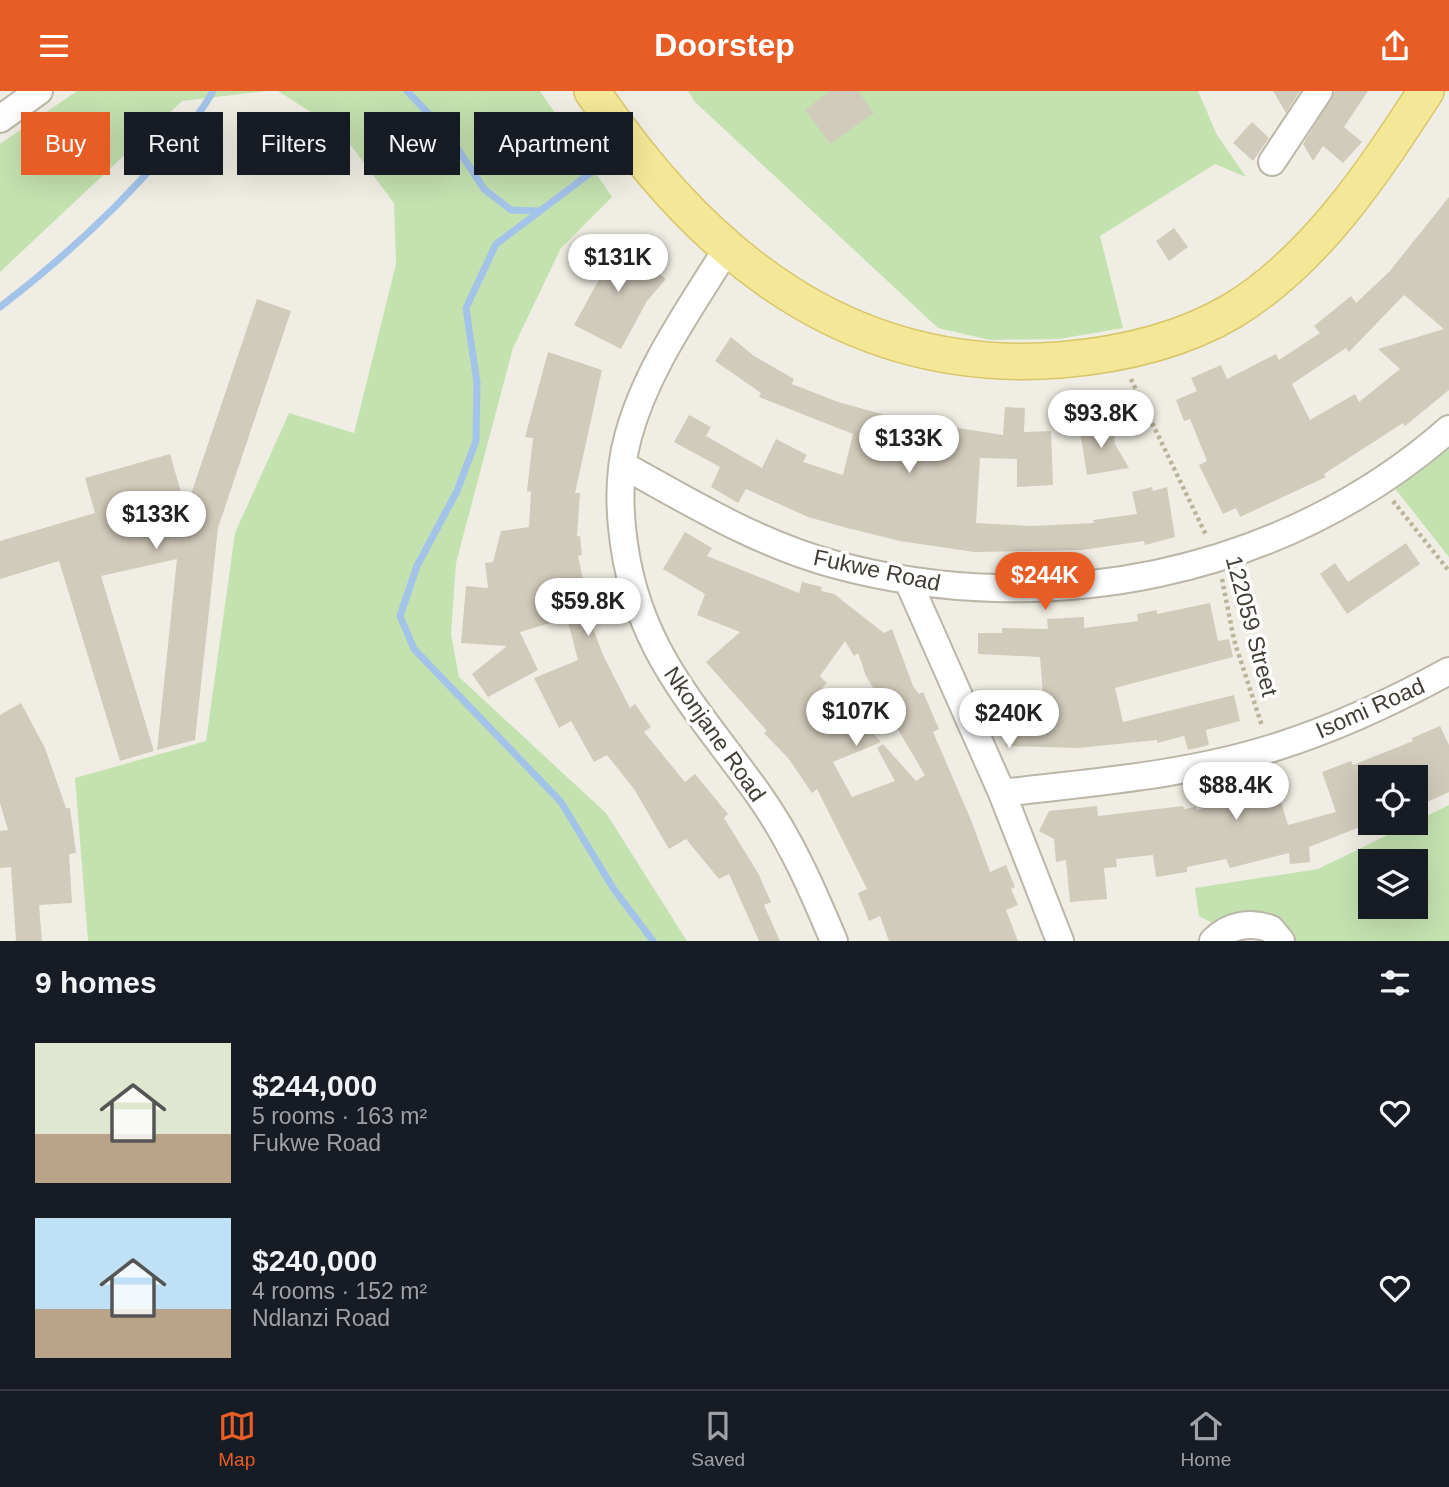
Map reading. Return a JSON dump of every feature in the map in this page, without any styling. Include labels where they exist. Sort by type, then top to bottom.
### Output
[{"type":"main road","points":[[592,91],[653,175],[726,250],[790,295],[837,321],[889,342],[942,356],[1000,362],[1119,353],[1169,339],[1231,311],[1282,272],[1331,223],[1381,161],[1426,91]]},
{"type":"street","points":[[0,119],[38,91]]},
{"type":"street","points":[[1272,162],[1319,91]]},
{"type":"street","name":"Nkonjane Road","points":[[726,250],[672,338],[641,399],[627,438],[620,500],[624,548],[633,596],[666,666],[687,701],[781,828],[803,868],[834,941]]},
{"type":"street","name":"Fukwe Road","points":[[623,465],[733,526],[832,563],[908,581],[947,586],[1061,588],[1119,582],[1217,559],[1275,537],[1332,510],[1378,481],[1449,429]]},
{"type":"street","points":[[908,581],[1002,793],[1060,941]]},
{"type":"street","name":"Isomi Road","points":[[1002,793],[1150,774],[1249,754],[1348,721],[1449,671]]},
{"type":"street","points":[[1213,941],[1224,932],[1247,924],[1271,929],[1281,941]]},
{"type":"path","name":"122059 Street","points":[[1119,353],[1217,559],[1234,640],[1264,732],[1251,743],[1249,754]]},
{"type":"path","points":[[1378,481],[1449,571]]},
{"type":"green space","points":[[77,91],[267,91],[182,101],[170,112],[124,112],[124,155],[110,169],[110,112],[46,112]]},
{"type":"green space","points":[[278,91],[540,91],[554,112],[474,112],[474,175],[597,175],[612,197],[561,248],[513,348],[456,563],[451,634],[459,677],[606,813],[687,941],[88,941],[75,778],[206,741],[235,533],[289,413],[354,433],[396,264],[394,203],[373,175],[460,175],[460,112],[364,112],[364,163],[350,144],[350,112],[311,112]]},
{"type":"green space","points":[[688,91],[1198,91],[1217,135],[1246,177],[1215,164],[1100,236],[1123,328],[1059,339],[990,340],[938,328],[695,102]]},
{"type":"green space","points":[[21,130],[21,175],[103,175],[0,272],[0,144]]},
{"type":"green space","points":[[1449,445],[1449,557],[1393,486]]},
{"type":"green space","points":[[1449,805],[1449,941],[1289,941],[1270,918],[1212,923],[1199,916],[1195,888],[1318,869],[1358,849],[1358,919],[1428,919],[1428,849],[1359,849],[1388,835],[1428,835],[1428,815]]},
{"type":"building","points":[[830,91],[858,91],[874,113],[830,144],[805,110]]},
{"type":"building","points":[[1273,91],[1300,91],[1286,113]]},
{"type":"building","points":[[1335,91],[1368,91],[1344,127],[1362,142],[1343,163],[1323,146],[1313,161],[1303,144]]},
{"type":"building","points":[[1252,122],[1269,138],[1253,161],[1233,143]]},
{"type":"building","points":[[1449,197],[1449,390],[1405,426],[1403,423],[1324,474],[1326,477],[1240,517],[1236,508],[1223,514],[1199,465],[1207,461],[1190,419],[1184,421],[1176,400],[1197,391],[1191,378],[1221,365],[1227,379],[1276,354],[1279,360],[1320,333],[1314,326],[1351,296],[1356,303],[1389,272]],"holes":[[[1404,295],[1444,329],[1378,349],[1400,369],[1359,402],[1355,394],[1310,420],[1292,384],[1346,348],[1349,352]]]},
{"type":"building","points":[[1174,228],[1188,247],[1169,261],[1156,241]]},
{"type":"building","points":[[614,238],[666,279],[647,301],[621,349],[574,325],[602,274],[587,263]]},
{"type":"building","points":[[257,299],[291,311],[218,528],[195,740],[157,750],[177,559],[101,576],[154,751],[120,761],[59,561],[0,579],[0,541],[95,513],[85,478],[170,454],[186,509]]},
{"type":"building","points":[[731,337],[754,356],[794,379],[792,384],[838,402],[900,419],[1003,435],[1005,407],[1025,408],[1024,432],[1051,431],[1053,485],[1017,487],[1017,459],[980,458],[976,523],[1031,526],[1094,523],[1093,520],[1137,514],[1132,492],[1152,487],[1153,491],[1167,487],[1175,537],[1145,545],[1144,541],[1082,550],[974,552],[900,541],[847,528],[808,517],[746,489],[738,503],[711,487],[720,467],[674,442],[689,415],[711,427],[706,436],[762,468],[776,439],[807,455],[803,462],[843,475],[853,434],[759,397],[761,393],[715,361]]},
{"type":"building","points":[[548,352],[602,370],[575,493],[580,493],[577,536],[580,536],[582,555],[578,556],[594,631],[603,655],[630,708],[635,704],[651,727],[644,732],[685,782],[695,774],[728,814],[724,818],[758,873],[771,902],[764,905],[780,941],[759,941],[729,874],[719,879],[686,839],[669,849],[634,789],[607,755],[594,762],[571,721],[559,728],[534,678],[578,660],[567,618],[520,632],[538,670],[488,697],[472,674],[507,646],[461,643],[466,586],[488,588],[485,563],[493,562],[501,531],[529,527],[531,492],[527,491],[533,438],[525,437]]},
{"type":"building","points":[[1113,423],[1115,444],[1129,468],[1087,475],[1080,431],[1083,430],[1082,427]]},
{"type":"building","points":[[685,532],[712,548],[707,556],[799,593],[802,582],[822,587],[821,591],[834,594],[884,633],[892,629],[913,686],[919,694],[923,692],[939,729],[933,732],[990,872],[1006,865],[1015,887],[1011,889],[1018,905],[1006,910],[1018,941],[889,941],[880,916],[869,921],[858,893],[867,889],[817,789],[812,793],[788,758],[764,733],[767,731],[706,662],[740,632],[697,615],[705,594],[663,569]],"holes":[[[845,641],[854,656],[858,653],[866,676],[925,775],[916,781],[883,744],[877,748],[895,781],[852,797],[833,762],[881,742],[854,713],[835,721],[814,696],[827,683],[820,676]]]},
{"type":"building","points":[[1406,543],[1420,564],[1347,614],[1320,574],[1335,563],[1348,582]]},
{"type":"building","points":[[1210,603],[1218,641],[1229,639],[1233,657],[1115,688],[1123,722],[1234,695],[1240,721],[1206,730],[1209,745],[1188,750],[1184,736],[1157,743],[1157,740],[1078,748],[1006,746],[1006,719],[1045,720],[1040,657],[978,654],[978,633],[1002,633],[1002,628],[1048,629],[1047,619],[1084,617],[1084,628],[1138,621],[1137,614],[1157,610],[1157,614]]},
{"type":"building","points":[[21,703],[45,748],[66,808],[70,808],[76,853],[69,854],[72,903],[39,905],[42,941],[16,941],[11,867],[0,868],[0,831],[8,830],[0,803],[0,715]]},
{"type":"building","points":[[1440,726],[1449,745],[1449,792],[1428,802],[1428,765],[1358,765],[1358,828],[1309,847],[1310,862],[1290,864],[1289,853],[1230,868],[1226,859],[1187,867],[1187,872],[1156,877],[1153,855],[1116,859],[1117,867],[1104,868],[1107,899],[1070,902],[1066,860],[1056,862],[1054,839],[1039,831],[1049,811],[1097,806],[1098,816],[1183,806],[1184,809],[1196,807],[1196,810],[1277,789],[1288,825],[1336,812],[1322,772],[1351,761],[1353,765],[1413,741],[1412,738]]},
{"type":"waterway","points":[[0,307],[44,272],[126,195],[190,124],[213,91]]},
{"type":"waterway","points":[[407,91],[448,134],[474,174]]},
{"type":"waterway","points":[[475,175],[484,189],[511,210],[540,211],[588,175]]},
{"type":"waterway","points":[[540,211],[496,244],[466,308],[477,383],[476,441],[457,491],[417,566],[400,616],[414,649],[561,802],[613,888],[653,941]]}]
